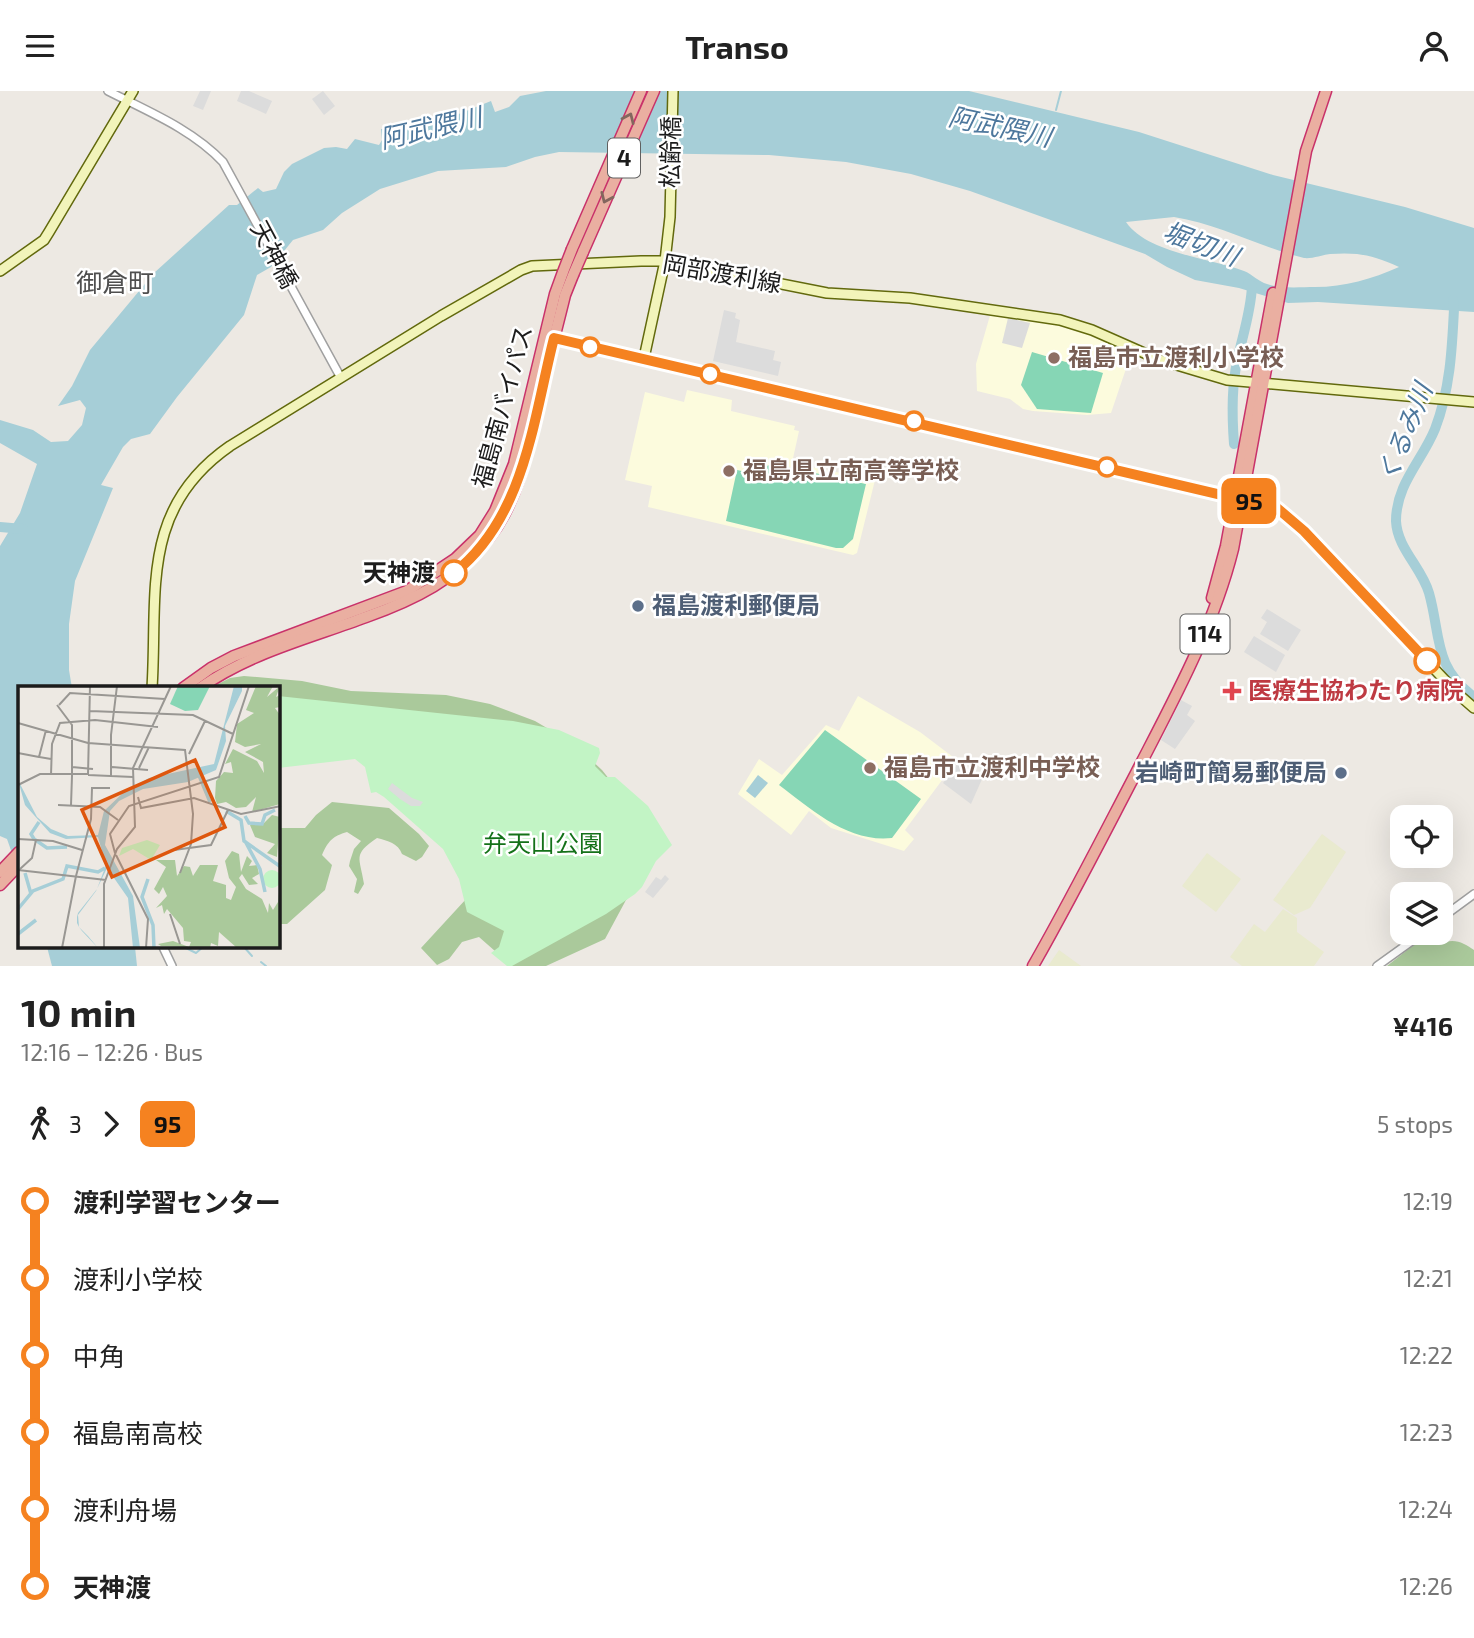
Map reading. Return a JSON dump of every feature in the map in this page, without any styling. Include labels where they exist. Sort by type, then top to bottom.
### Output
[{"type":"highway","name":"福島南バイパス","points":[[186,686],[211,667],[234,656],[407,591],[439,571],[469,547],[488,525],[508,483],[568,274],[572,249],[641,91]]},
{"type":"highway","name":"福島南バイパス","points":[[568,274],[583,252],[654,91]]},
{"type":"highway","name":"114","points":[[1033,966],[1185,677],[1210,621],[1230,562],[1238,499],[1271,320],[1303,151],[1319,91]]},
{"type":"highway","name":"114","points":[[1303,151],[1326,91]]},
{"type":"highway","name":"福島南バイパス","points":[[203,686],[226,671],[259,656],[417,597],[454,573],[475,555],[491,536],[513,492],[533,428],[550,337]]},
{"type":"highway","points":[[0,872],[18,853]]},
{"type":"highway","points":[[0,884],[18,866]]},
{"type":"main road","points":[[0,271],[44,240],[133,91]]},
{"type":"main road","name":"松齢橋","points":[[644,358],[664,261],[670,212],[673,91]]},
{"type":"main road","name":"岡部渡利線","points":[[152,686],[159,551],[167,523],[180,497],[200,472],[226,450],[526,267],[664,261],[827,293],[923,299],[1060,320],[1092,330],[1160,360],[1227,380],[1474,402]]},
{"type":"main road","points":[[644,358],[1277,508],[1285,513],[1474,708]]},
{"type":"street","name":"天神橋","points":[[108,91],[178,128],[223,162],[341,378]]},
{"type":"street","points":[[550,337],[644,358]]},
{"type":"street","points":[[1453,909],[1474,894]]},
{"type":"street","points":[[1377,966],[1406,945]]},
{"type":"street","points":[[164,949],[172,966]]},
{"type":"shaded area","points":[[200,91],[211,91],[203,110],[193,106]]},
{"type":"shaded area","points":[[241,91],[249,91],[272,101],[266,114],[237,101]]},
{"type":"shaded area","points":[[323,91],[335,106],[324,115],[312,99]]},
{"type":"shaded area","points":[[724,310],[736,313],[735,318],[740,320],[736,342],[775,351],[773,360],[781,362],[778,376],[713,361]]},
{"type":"shaded area","name":"福島市立渡利小学校","points":[[991,312],[1072,327],[1132,351],[1111,413],[1087,415],[1033,411],[1023,409],[1010,399],[977,391],[976,364]]},
{"type":"shaded area","points":[[1008,318],[1030,323],[1022,348],[1002,343]]},
{"type":"shaded area","name":"福島県立南高等学校","points":[[687,390],[732,400],[731,411],[795,426],[794,430],[799,431],[792,463],[875,480],[857,553],[853,555],[648,507],[652,486],[625,480],[645,392],[684,402]]},
{"type":"shaded area","points":[[1267,609],[1301,630],[1288,651],[1260,634],[1267,622],[1261,618]]},
{"type":"shaded area","points":[[1254,636],[1285,655],[1276,672],[1244,652]]},
{"type":"shaded area","name":"福島市立渡利中学校","points":[[858,696],[920,732],[957,760],[905,830],[914,839],[904,851],[831,828],[809,811],[791,835],[738,794],[759,759],[782,775],[826,725],[839,731]]},
{"type":"shaded area","points":[[1181,700],[1192,706],[1187,715],[1195,721],[1175,749],[1161,740]]},
{"type":"shaded area","points":[[959,762],[982,779],[971,804],[943,783]]},
{"type":"shaded area","points":[[392,783],[412,798],[423,802],[420,806],[411,806],[388,789]]},
{"type":"shaded area","points":[[1322,834],[1346,852],[1310,908],[1294,915],[1273,900]]},
{"type":"shaded area","points":[[1207,853],[1241,879],[1216,912],[1182,886]]},
{"type":"shaded area","points":[[665,875],[669,879],[653,898],[645,892],[656,877],[661,880]]},
{"type":"shaded area","points":[[1283,909],[1297,918],[1297,932],[1324,952],[1314,966],[1242,966],[1230,957],[1254,924],[1265,932]]},
{"type":"shaded area","points":[[1059,950],[1081,966],[1048,966]]},
{"type":"green space","points":[[1032,352],[1103,373],[1091,413],[1037,409],[1021,385]]},
{"type":"green space","points":[[773,464],[866,484],[853,539],[843,548],[836,548],[726,521],[737,470],[761,475],[763,467]]},
{"type":"green space","name":"弁天山公園","points":[[244,676],[302,681],[351,691],[446,695],[490,704],[535,721],[574,744],[602,770],[629,804],[636,889],[626,900],[605,939],[546,966],[512,966],[479,937],[462,942],[449,959],[437,965],[421,948],[467,898],[472,877],[364,754],[280,756],[280,686],[214,686],[230,678]]},
{"type":"green space","name":"弁天山公園","points":[[280,696],[513,721],[559,730],[599,748],[595,766],[606,777],[615,777],[648,806],[672,845],[656,861],[642,887],[635,894],[606,914],[512,966],[507,966],[491,953],[499,947],[504,931],[467,912],[459,879],[443,849],[384,797],[376,792],[371,793],[365,767],[355,759],[280,768]]},
{"type":"green space","points":[[825,730],[921,799],[892,838],[876,838],[845,830],[817,814],[779,785]]},
{"type":"green space","points":[[332,802],[389,808],[429,846],[416,861],[402,854],[392,843],[377,838],[361,853],[364,884],[358,894],[354,892],[357,879],[349,866],[354,849],[361,841],[347,832],[338,835],[322,855],[332,865],[325,890],[287,924],[280,924],[280,828],[305,828]]},
{"type":"green space","points":[[1453,941],[1474,950],[1474,966],[1387,966],[1414,945],[1453,945]]},
{"type":"water","name":"阿武隈川","points":[[546,91],[969,91],[1139,132],[1273,175],[1405,207],[1474,228],[1474,312],[1318,302],[1288,303],[1239,288],[1195,280],[1145,254],[970,191],[911,174],[846,162],[769,155],[559,152],[506,167],[438,171],[380,189],[342,213],[323,230],[293,240],[271,267],[257,275],[244,315],[150,434],[131,439],[123,447],[101,485],[113,488],[75,581],[69,624],[72,686],[18,686],[18,870],[7,839],[0,836],[0,546],[20,513],[37,464],[0,443],[0,420],[33,430],[51,442],[68,441],[82,425],[86,408],[80,400],[58,406],[72,386],[90,350],[154,273],[229,205],[237,205],[258,188],[263,192],[276,189],[284,172],[292,164],[324,148],[347,149],[355,139],[379,145],[382,140],[381,129],[429,126],[491,101],[495,112],[509,107],[520,96]],"holes":[[[1174,217],[1223,230],[1304,258],[1349,253],[1373,257],[1399,267],[1348,284],[1278,287],[1230,266],[1164,248],[1149,241],[1126,222]]]},
{"type":"water","points":[[758,775],[768,783],[755,798],[746,791]]},
{"type":"water","points":[[48,949],[135,949],[137,966],[52,966]]},
{"type":"waterway","points":[[1056,110],[1061,91]]},
{"type":"waterway","name":"堀切川","points":[[1234,444],[1234,382],[1250,305],[1252,286],[1248,284]]},
{"type":"waterway","name":"くるみ川","points":[[1453,300],[1451,355],[1444,400],[1430,441],[1400,496],[1396,521],[1397,531],[1405,549],[1426,584],[1445,662],[1451,674],[1474,697]]},
{"type":"waterway","points":[[0,527],[23,529]]},
{"type":"waterway","points":[[188,949],[196,953],[201,949]]},
{"type":"waterway","points":[[246,949],[252,956]]},
{"type":"waterway","points":[[261,962],[266,966]]},
{"type":"bus line","name":"95","points":[[454,573],[475,555],[491,536],[513,492],[533,428],[554,338],[1277,508],[1304,531],[1427,661]]},
{"type":"place","name":"福島市立渡利小学校","points":[[1054,358]]},
{"type":"place","name":"福島県立南高等学校","points":[[729,471]]},
{"type":"place","name":"天神渡","points":[[454,573]]},
{"type":"place","name":"福島渡利郵便局","points":[[638,606]]},
{"type":"place","name":"医療生協わたり病院","points":[[1232,691]]},
{"type":"place","name":"福島市立渡利中学校","points":[[870,768]]},
{"type":"place","name":"岩崎町簡易郵便局","points":[[1341,773]]},
{"type":"district","name":"御倉町","points":[[115,283]]}]
